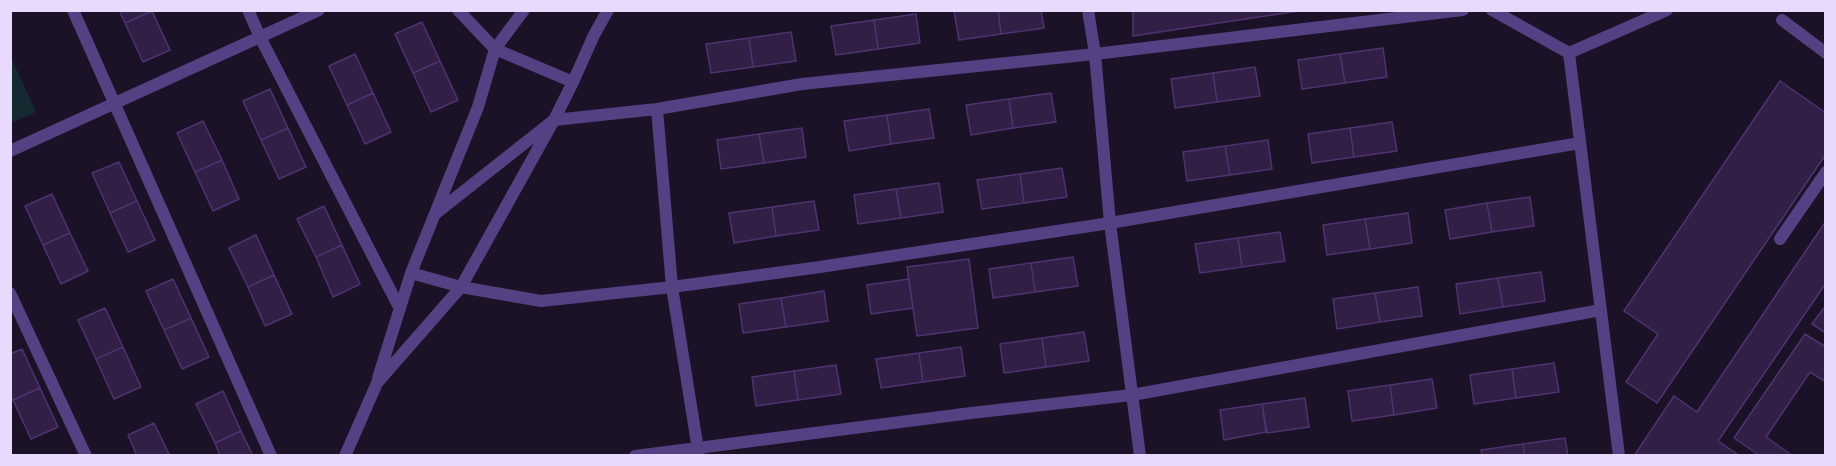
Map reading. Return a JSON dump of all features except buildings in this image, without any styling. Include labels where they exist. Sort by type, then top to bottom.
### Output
[{"type":"street","points":[[73,10],[271,456]]},
{"type":"street","points":[[248,10],[400,309]]},
{"type":"street","points":[[10,151],[319,10]]},
{"type":"street","points":[[458,10],[495,50],[573,82]]},
{"type":"street","points":[[345,456],[376,383],[411,273],[478,107],[495,50],[524,10]]},
{"type":"street","points":[[376,383],[461,287],[554,120],[608,10]]},
{"type":"street","points":[[1088,10],[1095,54],[1110,223],[1140,456]]},
{"type":"street","points":[[435,213],[554,120],[657,109],[802,84],[1095,54],[1463,10]]},
{"type":"street","points":[[1492,10],[1569,53]]},
{"type":"street","points":[[1569,53],[1667,10]]},
{"type":"street","points":[[1782,20],[1826,53]]},
{"type":"street","points":[[1569,53],[1619,456]]},
{"type":"street","points":[[657,109],[672,287],[699,452]]},
{"type":"street","points":[[411,273],[461,287],[541,301],[672,287],[1110,223],[1580,143]]},
{"type":"street","points":[[1780,239],[1825,175]]},
{"type":"street","points":[[10,293],[86,456]]},
{"type":"street","points":[[635,456],[699,452],[971,413],[1132,395],[1601,310]]},
{"type":"shaded area","points":[[10,55],[36,112],[11,123],[10,123]]}]
